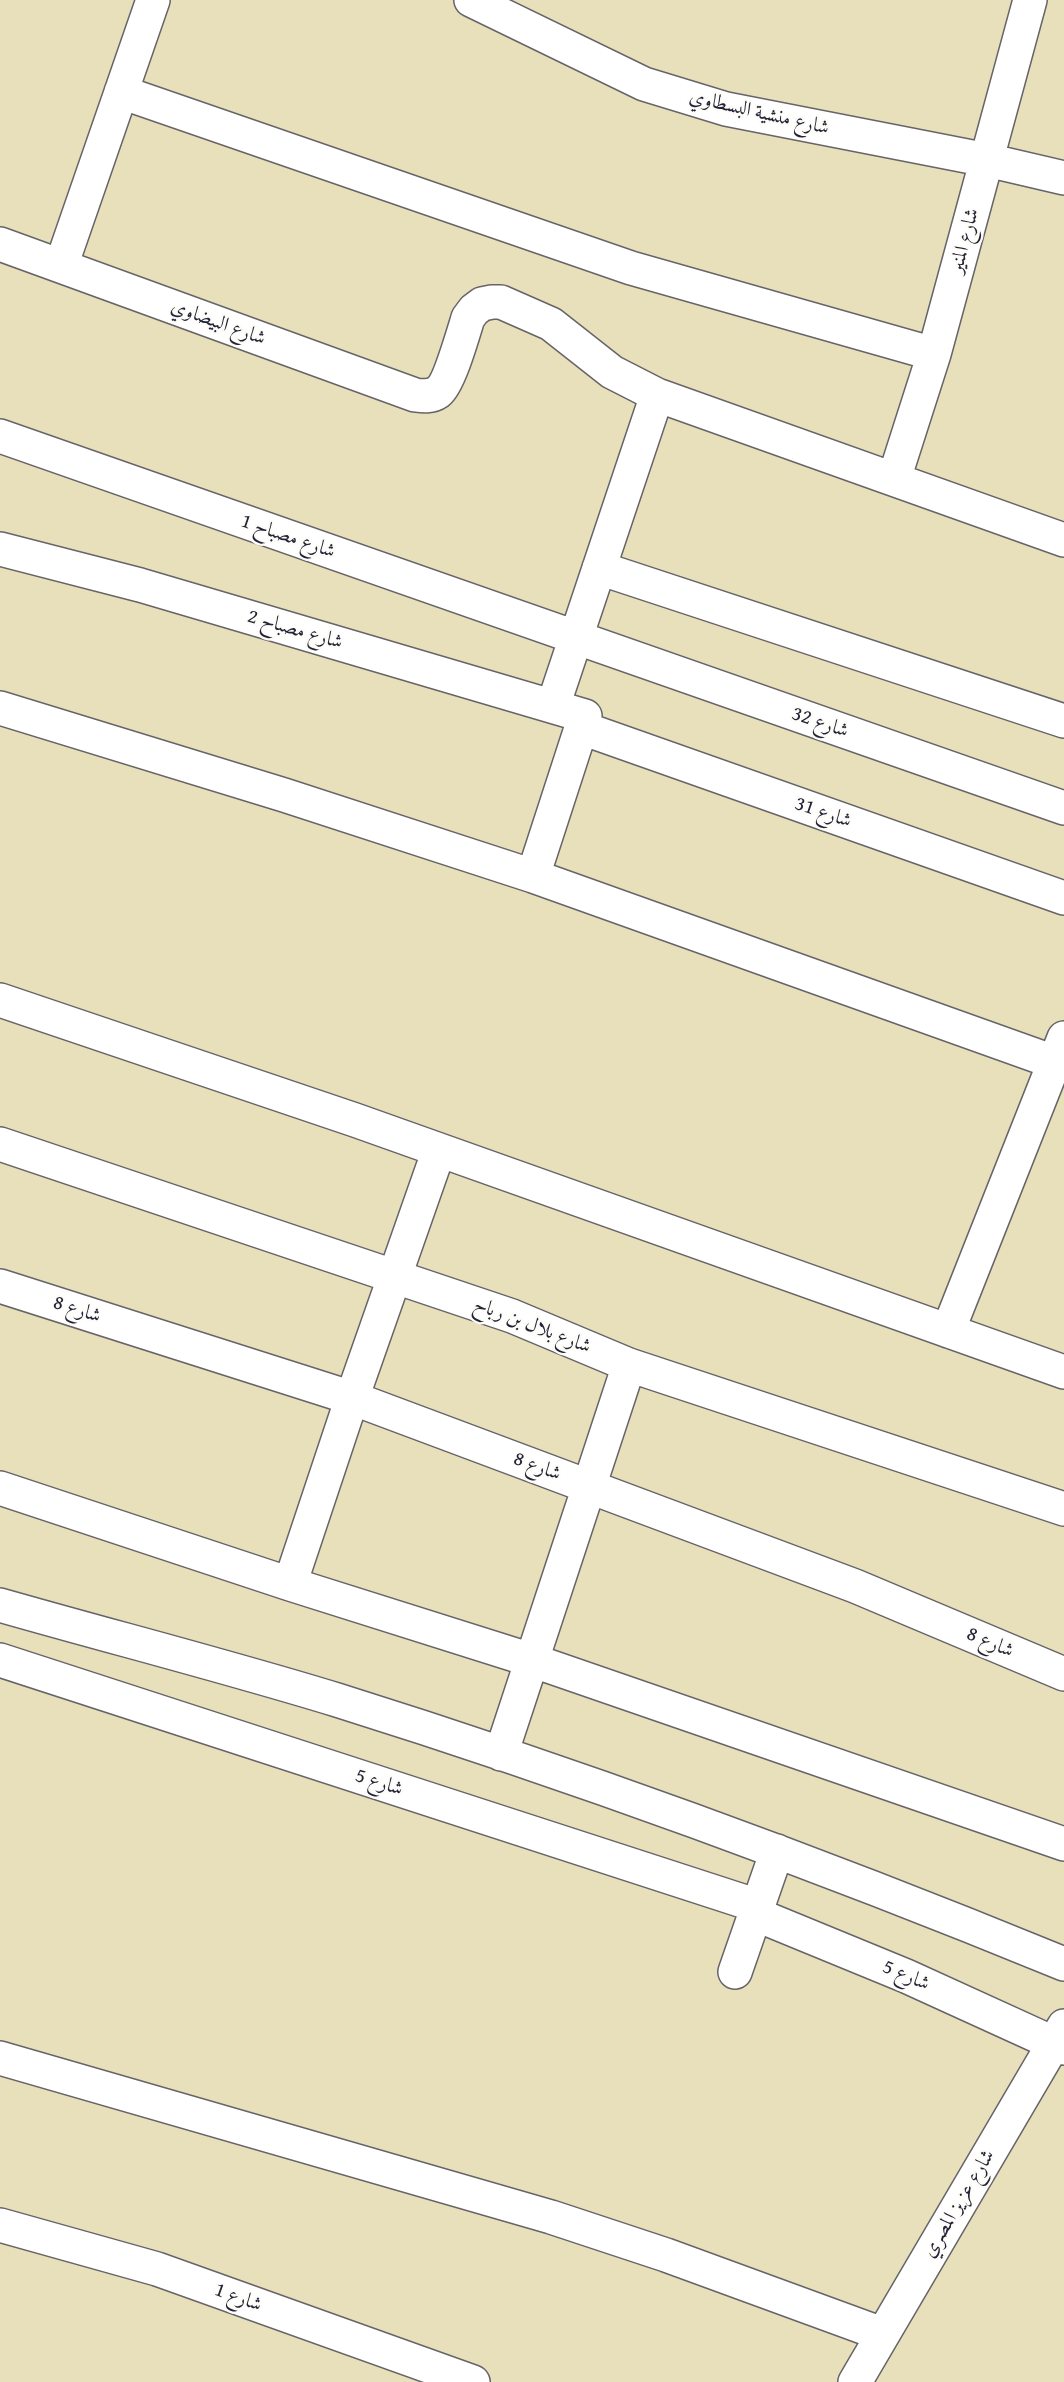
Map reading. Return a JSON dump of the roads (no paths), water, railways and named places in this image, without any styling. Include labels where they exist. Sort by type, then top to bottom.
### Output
[{"type":"street","points":[[61,266],[153,0]]},
{"type":"street","name":"شارع منشية البسطاوي","points":[[471,0],[644,84],[726,109],[987,160],[1064,178]]},
{"type":"street","name":"شارع المنير","points":[[894,479],[934,354],[1030,0]]},
{"type":"street","points":[[121,92],[420,193],[631,268],[934,354]]},
{"type":"street","name":"شارع البيضاوي","points":[[0,244],[415,395],[426,397],[437,393],[445,384],[468,318],[474,310],[492,302],[501,302],[550,324],[612,372],[657,394]]},
{"type":"street","points":[[553,706],[657,394],[1064,540]]},
{"type":"street","name":"شارع مصباح 1","points":[[0,436],[576,637]]},
{"type":"street","name":"شارع مصباح 2","points":[[0,549],[140,585],[553,706],[585,717],[584,724]]},
{"type":"street","points":[[599,568],[1064,722]]},
{"type":"street","name":"شارع 32","points":[[576,637],[1064,808]]},
{"type":"street","points":[[0,708],[284,795],[533,876],[1056,1073],[948,1331]]},
{"type":"street","points":[[533,876],[584,724]]},
{"type":"street","name":"شارع 31","points":[[584,724],[1064,898]]},
{"type":"street","points":[[0,1000],[439,1150],[1064,1372]]},
{"type":"street","name":"شارع بلال بن رباح","points":[[1,1149],[396,1275],[513,1316],[629,1365],[1064,1509]]},
{"type":"street","points":[[290,1584],[439,1150]]},
{"type":"street","name":"شارع 8","points":[[0,1286],[352,1398],[855,1587],[1064,1674]]},
{"type":"street","points":[[501,1754],[629,1365]]},
{"type":"street","points":[[0,1488],[290,1584],[531,1660],[1064,1844]]},
{"type":"street","points":[[0,1605],[336,1700],[501,1754],[777,1851],[902,1898],[1064,1964]]},
{"type":"street","name":"شارع 5","points":[[0,1660],[757,1910],[906,1976],[1061,2039]]},
{"type":"street","points":[[735,1972],[777,1851]]},
{"type":"street","name":"شارع عزيز المصري","points":[[855,2382],[1061,2039]]},
{"type":"street","points":[[0,2058],[551,2217],[666,2255],[882,2334]]},
{"type":"street","name":"شارع 1","points":[[0,2225],[157,2269],[473,2382]]}]
